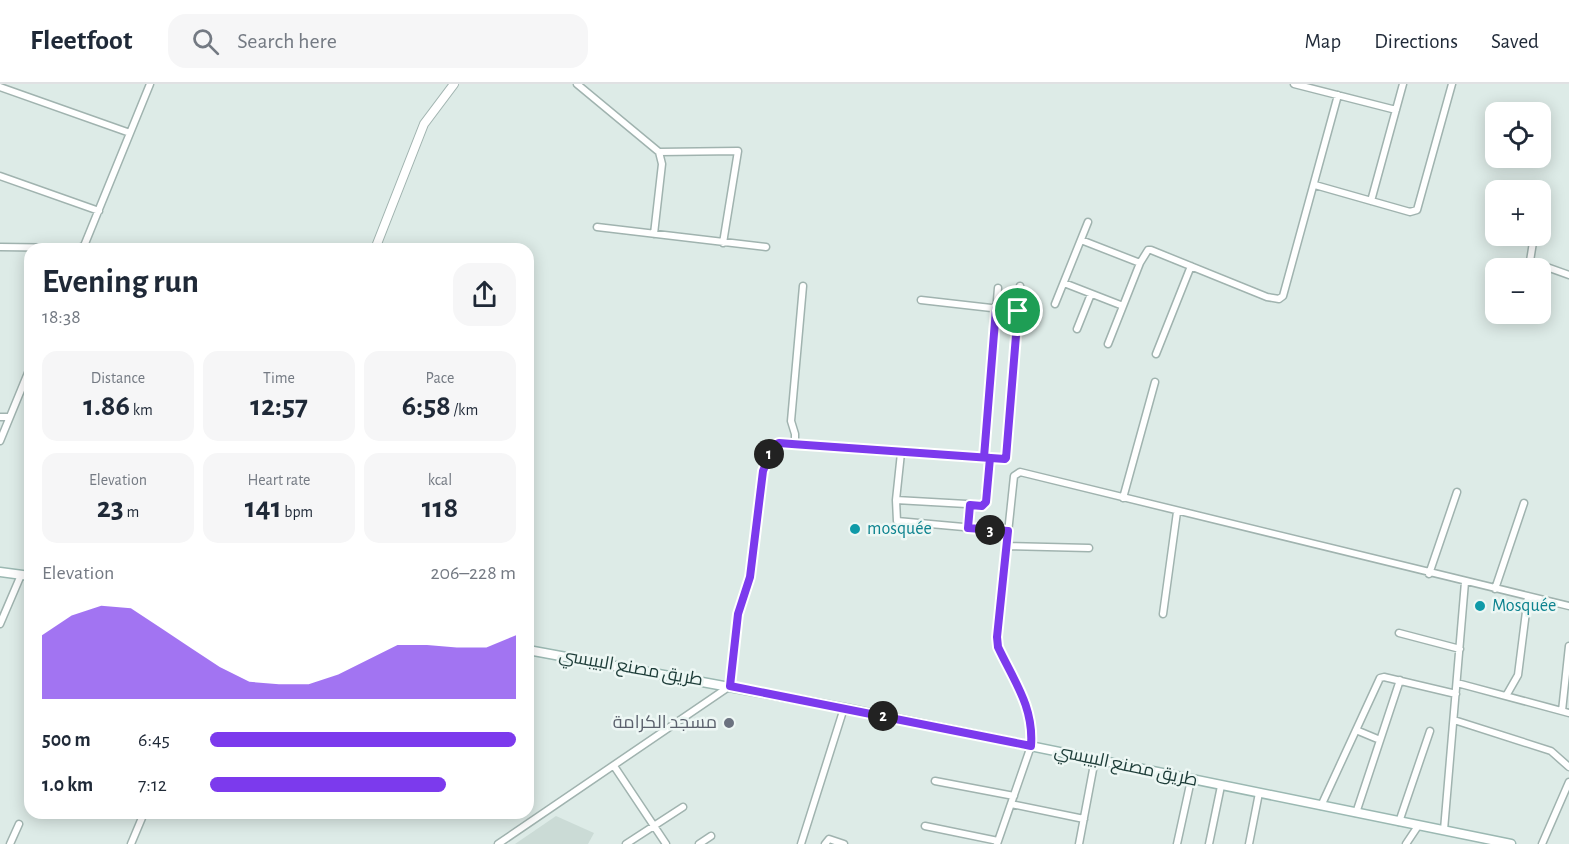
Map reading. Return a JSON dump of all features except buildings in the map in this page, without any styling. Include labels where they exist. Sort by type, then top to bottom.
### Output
[{"type":"main road","points":[[0,572],[24,576]]},
{"type":"main road","name":"طريق مصنع البيبسي","points":[[534,651],[844,708],[1511,844]]},
{"type":"street","points":[[86,243],[150,84]]},
{"type":"street","points":[[377,243],[424,124],[454,84]]},
{"type":"street","points":[[577,84],[659,152],[662,164],[654,234]]},
{"type":"street","points":[[1297,84],[1396,110]]},
{"type":"street","points":[[1329,93],[1332,84]]},
{"type":"street","points":[[1371,201],[1403,84]]},
{"type":"street","points":[[1315,185],[1410,212],[1417,210],[1452,84]]},
{"type":"street","points":[[0,87],[130,133]]},
{"type":"street","points":[[1108,344],[1144,253],[1151,250],[1268,297],[1279,299],[1283,296],[1338,95]]},
{"type":"street","points":[[659,152],[736,149],[738,151],[723,243]]},
{"type":"street","points":[[0,177],[99,211]]},
{"type":"street","points":[[1055,304],[1088,222]]},
{"type":"street","points":[[597,227],[766,247]]},
{"type":"street","points":[[1081,240],[1140,263]]},
{"type":"street","points":[[1532,246],[1530,261],[1569,275]]},
{"type":"street","points":[[0,247],[24,247]]},
{"type":"street","points":[[1156,354],[1191,266]]},
{"type":"street","points":[[1064,283],[1123,306]]},
{"type":"street","points":[[795,444],[791,421],[803,286]]},
{"type":"street","points":[[498,844],[730,686],[738,614],[750,577],[763,471],[774,445],[779,443],[1005,459],[1020,286]]},
{"type":"street","points":[[896,500],[982,506],[986,502],[998,288]]},
{"type":"street","points":[[1077,329],[1091,294]]},
{"type":"street","points":[[921,300],[1018,311]]},
{"type":"street","points":[[1123,498],[1155,381]]},
{"type":"street","points":[[0,441],[24,382]]},
{"type":"street","points":[[0,417],[9,417]]},
{"type":"street","points":[[901,453],[895,519],[899,523],[1008,531]]},
{"type":"street","points":[[925,826],[998,843],[1031,746],[1032,733],[1025,699],[998,647],[997,637],[1014,476],[1017,473],[1569,606]]},
{"type":"street","points":[[1429,574],[1457,492]]},
{"type":"street","points":[[1495,589],[1524,503]]},
{"type":"street","points":[[968,528],[970,505]]},
{"type":"street","points":[[1163,614],[1177,512]]},
{"type":"street","points":[[1006,546],[1089,549]]},
{"type":"street","points":[[0,624],[24,580]]},
{"type":"street","points":[[1444,830],[1465,582]]},
{"type":"street","points":[[1506,696],[1518,675],[1528,597]]},
{"type":"street","points":[[1399,633],[1460,649]]},
{"type":"street","points":[[1457,683],[1566,712],[1569,646]]},
{"type":"street","points":[[1321,806],[1380,678],[1400,680],[1456,694]]},
{"type":"street","points":[[1356,813],[1400,680]]},
{"type":"street","points":[[801,844],[844,708]]},
{"type":"street","points":[[1454,720],[1551,751],[1569,767]]},
{"type":"street","points":[[1356,730],[1380,740]]},
{"type":"street","points":[[1399,822],[1430,731]]},
{"type":"street","points":[[1078,844],[1095,759]]},
{"type":"street","points":[[614,766],[666,844]]},
{"type":"street","points":[[1177,844],[1191,780]]},
{"type":"street","points":[[935,781],[1014,796]]},
{"type":"street","points":[[1542,844],[1569,782]]},
{"type":"street","points":[[1209,844],[1221,786]]},
{"type":"street","points":[[1248,844],[1259,793]]},
{"type":"street","points":[[1011,804],[1084,819]]},
{"type":"street","points":[[626,844],[683,807]]},
{"type":"street","points":[[131,844],[141,819]]},
{"type":"street","points":[[10,844],[19,824]]},
{"type":"street","points":[[1406,844],[1418,826]]},
{"type":"street","points":[[699,844],[711,836]]},
{"type":"street","points":[[825,844],[828,839],[844,844]]},
{"type":"shaded area","points":[[556,816],[594,833],[588,844],[515,844]]},
{"type":"place","name":"mosquée","points":[[855,529]]},
{"type":"place","name":"Mosquée","points":[[1480,606]]},
{"type":"place","name":"مسجد الكرامة","points":[[729,723]]},
{"type":"route","points":[[1018,311],[996,309],[984,457],[990,458],[986,502],[982,506],[970,505],[968,528],[1008,531],[997,637],[998,647],[1025,699],[1032,733],[1031,746],[730,686],[738,614],[750,577],[763,471],[774,445],[779,443],[901,453],[984,457],[1005,459],[1018,311]]}]
